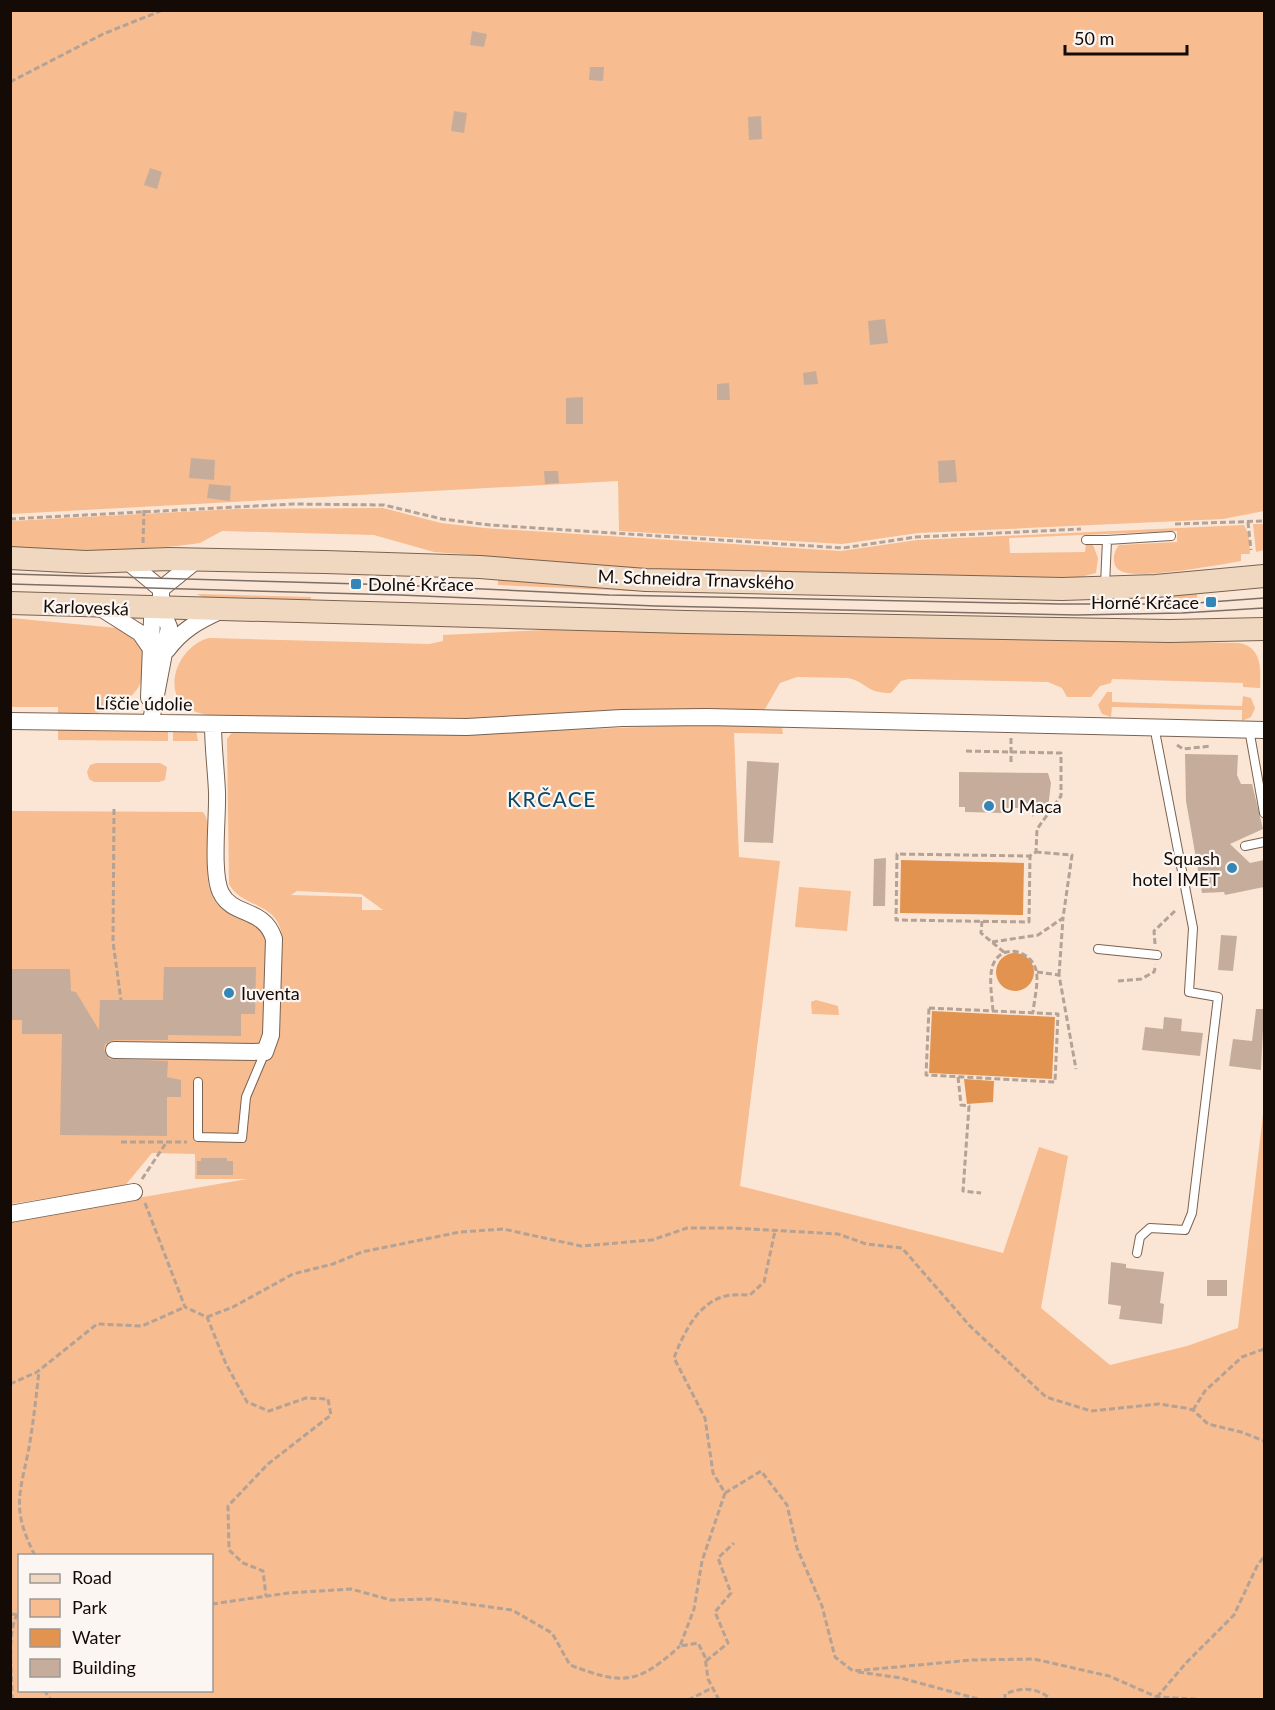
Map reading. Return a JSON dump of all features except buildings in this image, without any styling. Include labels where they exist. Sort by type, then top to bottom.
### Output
[{"type":"main road","points":[[10,558],[127,561]]},
{"type":"main road","name":"M. Schneidra Trnavského","points":[[127,561],[197,560],[480,567],[666,580],[1105,588],[1264,576]]},
{"type":"main road","points":[[161,599],[221,610],[1055,629],[1264,629]]},
{"type":"main road","name":"Karloveská","points":[[10,603],[99,607],[161,599]]},
{"type":"street","points":[[151,721],[158,648],[152,619],[161,599],[197,560]]},
{"type":"street","points":[[127,561],[161,599]]},
{"type":"street","points":[[99,607],[140,633],[158,648]]},
{"type":"street","points":[[158,648],[195,622],[221,610]]},
{"type":"street","name":"Líščie údolie","points":[[10,721],[151,721],[213,724],[466,727],[622,718],[707,717],[1256,729]]},
{"type":"street","points":[[114,1050],[265,1052],[272,1035],[274,939],[264,921],[228,902],[220,892],[217,878],[217,791],[213,724]]},
{"type":"street","points":[[10,1214],[134,1192]]},
{"type":"lane","points":[[1086,540],[1171,536]]},
{"type":"lane","points":[[1105,588],[1107,540]]},
{"type":"lane","points":[[1137,1253],[1140,1237],[1150,1228],[1185,1230],[1192,1213],[1218,997],[1190,992],[1193,928],[1154,726]]},
{"type":"lane","points":[[1256,729],[1264,813]]},
{"type":"lane","points":[[1245,846],[1264,842]]},
{"type":"lane","points":[[1098,949],[1157,955]]},
{"type":"lane","points":[[198,1082],[198,1137],[242,1138],[246,1097],[265,1052]]},
{"type":"path","points":[[10,82],[103,34],[163,10]]},
{"type":"path","points":[[10,519],[144,510],[293,504],[384,505],[442,519],[490,525],[843,548],[916,537],[1083,529]]},
{"type":"path","points":[[143,544],[144,510]]},
{"type":"path","points":[[1166,525],[1264,521]]},
{"type":"path","points":[[1248,522],[1251,549]]},
{"type":"path","points":[[1010,724],[1011,763]]},
{"type":"path","points":[[966,751],[1061,753],[1061,796],[1037,830],[1036,852]]},
{"type":"path","points":[[114,809],[113,942],[121,1000]]},
{"type":"path","points":[[1030,856],[1029,922],[896,920],[897,854],[1030,856],[1036,852],[1072,855],[1062,918],[1059,975],[1076,1069]]},
{"type":"path","points":[[992,942],[1038,935],[1062,918]]},
{"type":"path","points":[[982,921],[981,933],[1005,953]]},
{"type":"path","points":[[993,1011],[992,969],[996,960],[1005,953],[1021,952],[1029,956],[1036,972],[1033,1013]]},
{"type":"path","points":[[1036,972],[1059,975]]},
{"type":"path","points":[[929,1008],[993,1011],[1058,1014],[1055,1082],[926,1076],[929,1008]]},
{"type":"path","points":[[958,1077],[961,1105],[969,1106],[963,1191],[981,1193]]},
{"type":"path","points":[[121,1142],[183,1144],[198,1137]]},
{"type":"path","points":[[166,1143],[149,1165],[134,1192],[144,1200],[185,1307],[207,1317],[226,1364],[247,1402],[269,1411],[306,1398],[328,1399],[331,1414],[268,1464],[228,1506],[230,1550],[243,1563],[263,1571],[266,1596]]},
{"type":"path","points":[[207,1317],[242,1302],[293,1274],[333,1264],[362,1252],[460,1232],[503,1229],[580,1245],[652,1240],[687,1228],[838,1234],[866,1244],[902,1248],[970,1326],[1046,1397],[1091,1411],[1159,1404],[1193,1410],[1208,1424],[1241,1432],[1264,1441]]},
{"type":"path","points":[[724,1493],[713,1473],[705,1418],[674,1359],[685,1330],[712,1301],[726,1295],[750,1295],[764,1282],[775,1231]]},
{"type":"path","points":[[10,1384],[39,1371],[97,1324],[142,1326],[185,1307]]},
{"type":"path","points":[[1193,1410],[1205,1391],[1242,1357],[1264,1349]]},
{"type":"path","points":[[34,1554],[21,1522],[18,1506],[19,1486],[28,1452],[39,1371]]},
{"type":"path","points":[[213,1604],[266,1596],[351,1589],[392,1600],[431,1599],[512,1610],[552,1633],[570,1665],[604,1678],[627,1680],[658,1666],[680,1646],[694,1609],[702,1561],[724,1493],[760,1471],[787,1505],[796,1548],[822,1606],[835,1657],[854,1671],[901,1678],[982,1700]]},
{"type":"path","points":[[705,1661],[728,1643],[715,1611],[731,1593],[717,1558],[734,1543]]},
{"type":"path","points":[[1157,1698],[1186,1662],[1234,1615],[1258,1564],[1264,1557]]},
{"type":"path","points":[[10,1614],[18,1614],[11,1654],[12,1700]]},
{"type":"path","points":[[680,1646],[698,1643],[705,1661],[708,1679],[719,1700]]},
{"type":"path","points":[[854,1671],[972,1660],[1034,1659],[1109,1676],[1157,1698],[1212,1700]]},
{"type":"path","points":[[688,1700],[712,1688]]},
{"type":"path","points":[[1005,1700],[1005,1694],[1028,1688],[1045,1694],[1052,1700]]},
{"type":"green space","points":[[11,11],[1264,11],[1264,511],[1223,519],[918,533],[842,544],[619,531],[618,481],[11,514]]},
{"type":"green space","points":[[383,508],[441,523],[484,528],[841,551],[917,540],[1244,525],[1249,535],[1250,554],[1241,554],[1241,561],[1163,573],[1133,574],[1123,572],[1116,567],[1114,556],[1119,545],[1177,542],[1177,531],[1009,538],[1010,553],[1085,552],[1086,544],[1093,545],[1098,558],[1096,573],[1073,579],[665,570],[434,552],[374,535],[222,531],[200,543],[177,546],[93,552],[11,547],[11,521],[235,509]]},
{"type":"green space","points":[[1253,524],[1264,524],[1264,550],[1256,552]]},
{"type":"green space","points":[[498,577],[634,589],[633,591],[498,585]]},
{"type":"green space","points":[[1197,592],[1197,598],[1079,600],[1079,598]]},
{"type":"green space","points":[[197,594],[311,597],[310,603],[202,597]]},
{"type":"green space","points":[[11,618],[117,628],[134,640],[142,650],[145,661],[141,681],[129,698],[101,712],[58,713],[58,707],[11,707]]},
{"type":"green space","points":[[546,630],[1238,643],[1246,645],[1256,654],[1260,666],[1260,688],[1243,687],[1243,683],[1112,679],[1111,683],[1100,686],[1091,697],[1067,697],[1062,688],[1048,682],[909,679],[901,681],[891,693],[883,693],[848,678],[797,677],[780,683],[765,709],[651,709],[484,719],[211,716],[184,705],[175,689],[176,670],[180,661],[193,646],[209,638],[429,644],[443,641],[443,635]]},
{"type":"green space","points":[[1107,692],[1112,692],[1112,702],[1242,706],[1243,696],[1251,698],[1255,708],[1251,717],[1242,721],[1242,710],[1112,707],[1111,717],[1102,714],[1098,705]]},
{"type":"green space","points":[[710,724],[782,727],[783,734],[734,733],[739,857],[780,861],[740,1186],[1003,1253],[1039,1147],[1068,1156],[1041,1308],[1110,1365],[1187,1346],[1238,1328],[1264,1106],[1264,1699],[11,1700],[11,1220],[247,1179],[195,1179],[195,1154],[152,1153],[123,1188],[69,1199],[62,1196],[11,1204],[11,811],[203,812],[208,825],[208,876],[213,897],[229,914],[261,927],[281,931],[272,915],[241,897],[229,884],[227,739],[233,731],[522,732]],"holes":[[[297,891],[361,894],[383,910],[362,910],[362,897],[291,895]]]},
{"type":"green space","points":[[58,729],[168,730],[168,741],[58,740]]},
{"type":"green space","points":[[173,729],[196,730],[198,741],[173,741]]},
{"type":"green space","points":[[96,763],[160,763],[167,767],[165,780],[159,782],[94,782],[89,779],[87,772],[90,765]]},
{"type":"green space","points":[[799,887],[851,891],[847,931],[795,927]]},
{"type":"green space","points":[[816,1000],[838,1006],[839,1015],[812,1014],[811,1002]]},
{"type":"water","points":[[901,860],[1024,863],[1023,915],[900,913]]},
{"type":"water","points":[[1015,953],[1028,959],[1034,972],[1028,985],[1015,991],[1002,985],[996,972],[1002,959]]},
{"type":"water","points":[[932,1011],[1055,1017],[1052,1079],[929,1073]]},
{"type":"water","points":[[964,1079],[994,1081],[993,1102],[967,1104]]},
{"type":"tram line","points":[[10,574],[397,585],[609,595],[1060,604],[1183,604],[1264,598]]},
{"type":"tram line","points":[[10,584],[400,595],[655,606],[1076,615],[1182,613],[1264,608]]},
{"type":"place","name":"Dolné Krčace","points":[[356,584]]},
{"type":"place","name":"Horné Krčace","points":[[1211,602]]},
{"type":"place","name":"U Maca","points":[[989,806]]},
{"type":"place","name":"Squash hotel IMET","points":[[1232,868]]},
{"type":"place","name":"Iuventa","points":[[229,993]]},
{"type":"district","name":"KRČACE","points":[[552,798]]}]
